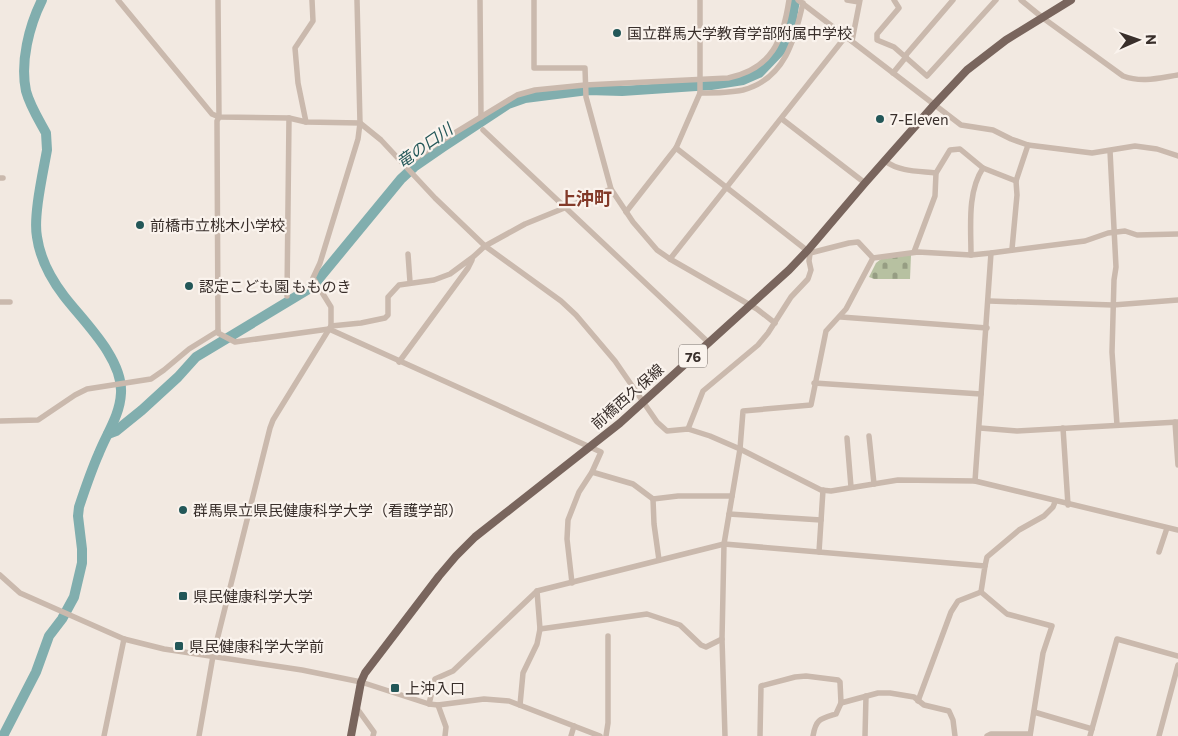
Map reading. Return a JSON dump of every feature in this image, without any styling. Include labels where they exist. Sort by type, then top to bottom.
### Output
[{"type":"main road","name":"前橋西久保線","points":[[351,736],[361,682],[374,660],[456,556],[476,537],[643,401],[809,252],[865,183],[934,105],[968,70],[988,54],[1071,0]]},
{"type":"street","points":[[118,0],[212,114],[219,116],[289,118],[306,122],[360,123],[381,140],[435,198],[485,246],[561,301],[576,315],[615,361],[657,422],[667,431],[688,429],[740,449],[822,490],[908,480],[975,482],[1178,530]]},
{"type":"street","points":[[218,0],[219,116],[216,121],[218,333]]},
{"type":"street","points":[[306,122],[298,83],[295,48],[313,21],[312,0]]},
{"type":"street","points":[[199,736],[213,656],[270,428],[273,420],[330,328],[331,307],[314,279],[358,139],[360,123],[357,0]]},
{"type":"street","points":[[480,0],[481,116]]},
{"type":"street","points":[[534,0],[534,68],[585,68],[586,97],[611,189],[633,222],[657,250],[670,260],[749,304],[775,323]]},
{"type":"street","points":[[626,212],[676,148],[700,92],[700,0]]},
{"type":"street","points":[[406,165],[516,95],[535,90],[700,80],[737,76],[746,73],[762,63],[779,43],[785,24],[789,0]]},
{"type":"street","points":[[847,0],[859,1],[852,41]]},
{"type":"street","points":[[894,0],[899,8],[877,34],[877,40],[894,47],[927,76],[996,0]]},
{"type":"street","points":[[893,73],[952,0]]},
{"type":"street","points":[[1021,0],[1124,76],[1135,80],[1148,81],[1178,75]]},
{"type":"street","points":[[700,92],[725,92],[744,89],[762,81],[778,68],[788,53],[794,38],[802,2],[961,125],[993,130],[1028,145],[1092,153],[1135,146],[1157,149],[1178,156]]},
{"type":"street","points":[[670,260],[846,36]]},
{"type":"street","points":[[287,296],[289,118]]},
{"type":"street","points":[[782,119],[865,183]]},
{"type":"street","points":[[483,130],[708,342]]},
{"type":"street","points":[[1012,249],[1017,195],[1016,181],[1028,145]]},
{"type":"street","points":[[676,148],[809,252]]},
{"type":"street","points":[[914,252],[935,196],[936,173],[950,150],[960,149],[983,168],[1016,181]]},
{"type":"street","points":[[1110,151],[1116,267],[1112,352],[1116,425]]},
{"type":"street","points":[[885,161],[903,170],[936,173]]},
{"type":"street","points":[[971,255],[972,199],[983,168]]},
{"type":"street","points":[[218,333],[231,342],[235,342],[361,324],[385,318],[388,315],[388,298],[399,285],[434,280],[450,274],[474,257],[485,246],[525,224],[611,189]]},
{"type":"street","points":[[873,258],[914,252],[971,255],[991,253],[1085,241],[1108,233],[1125,231],[1137,235],[1178,234]]},
{"type":"street","points":[[809,252],[858,242],[873,258]]},
{"type":"street","points":[[688,429],[703,391],[758,345],[775,323],[791,297],[808,279],[812,270],[809,252]]},
{"type":"street","points":[[975,482],[991,253]]},
{"type":"street","points":[[408,254],[410,282]]},
{"type":"street","points":[[399,362],[468,268],[474,257]]},
{"type":"street","points":[[725,736],[722,639],[724,544],[740,449],[742,411],[811,405],[826,331],[846,310],[873,258]]},
{"type":"street","points":[[989,301],[1113,305],[1178,300]]},
{"type":"street","points":[[0,302],[10,302]]},
{"type":"street","points":[[841,317],[987,328]]},
{"type":"street","points":[[330,328],[399,362],[601,452],[592,472],[579,492],[568,520],[567,539],[572,583]]},
{"type":"street","points":[[0,422],[38,420],[75,395],[88,389],[146,381],[157,376],[190,349],[218,333]]},
{"type":"street","points":[[814,383],[981,394]]},
{"type":"street","points":[[980,428],[1017,430],[1177,422],[1178,465]]},
{"type":"street","points":[[1063,428],[1068,505]]},
{"type":"street","points":[[869,436],[874,484]]},
{"type":"street","points":[[846,438],[851,487]]},
{"type":"street","points":[[592,472],[633,484],[653,500],[678,496],[732,496]]},
{"type":"street","points":[[819,552],[822,490]]},
{"type":"street","points":[[653,500],[659,560]]},
{"type":"street","points":[[981,592],[987,557],[1019,530],[1044,516],[1053,507],[1055,502]]},
{"type":"street","points":[[729,514],[821,520]]},
{"type":"street","points":[[1159,552],[1166,528]]},
{"type":"street","points":[[429,704],[435,679],[453,671],[537,591],[659,560],[724,544],[985,566]]},
{"type":"street","points":[[0,575],[20,593],[124,639],[164,650],[302,670],[361,682],[429,704],[438,705],[484,699],[509,701],[600,736]]},
{"type":"street","points":[[520,705],[523,673],[537,644],[540,629],[537,591]]},
{"type":"street","points":[[918,700],[951,612],[958,601],[981,592]]},
{"type":"street","points":[[981,592],[1007,614],[1052,626],[1043,653],[1030,735],[990,734],[987,736]]},
{"type":"street","points":[[540,629],[646,614],[680,625],[701,645],[706,647],[722,639]]},
{"type":"street","points":[[606,736],[608,724],[608,636]]},
{"type":"street","points":[[104,736],[124,639]]},
{"type":"street","points":[[1034,712],[1091,733],[1117,639],[1178,656]]},
{"type":"street","points":[[1159,736],[1178,664]]},
{"type":"street","points":[[760,736],[761,686],[806,676],[838,680],[840,682],[841,703],[836,714],[820,719],[815,724],[813,736]]},
{"type":"street","points":[[841,703],[878,693],[914,697],[924,706],[949,711],[953,720],[955,736]]},
{"type":"street","points":[[865,736],[866,696]]},
{"type":"street","points":[[438,705],[446,727],[445,736]]},
{"type":"street","points":[[356,707],[374,732],[373,736]]},
{"type":"street","points":[[571,736],[574,726]]},
{"type":"green space","points":[[911,255],[910,279],[874,279],[869,277],[876,263],[881,259]]},
{"type":"waterway","points":[[3,736],[36,672],[49,636],[62,619],[74,597],[82,563],[79,507],[93,466],[116,416],[121,393],[120,380],[109,354],[55,283],[43,260],[38,245],[36,218],[47,150],[46,133],[28,97],[24,80],[24,68],[27,44],[33,21],[42,0]]},
{"type":"waterway","name":"竜の口川","points":[[108,434],[116,431],[142,410],[178,377],[196,357],[312,287],[401,179],[414,167],[508,104],[525,98],[588,90],[622,91],[711,85],[743,80],[759,73],[782,49],[790,30],[795,0]]},
{"type":"place","name":"国立群馬大学教育学部附属中学校","points":[[617,33]]},
{"type":"place","name":"7-Eleven","points":[[880,119]]},
{"type":"place","name":"前橋市立桃木小学校","points":[[140,225]]},
{"type":"place","name":"認定こども園 もものき","points":[[189,286]]},
{"type":"place","name":"群馬県立県民健康科学大学（看護学部）","points":[[183,510]]},
{"type":"place","name":"県民健康科学大学","points":[[183,596]]},
{"type":"place","name":"県民健康科学大学前","points":[[179,646]]},
{"type":"place","name":"上沖入口","points":[[395,688]]},
{"type":"district","name":"上沖町","points":[[585,198]]}]
